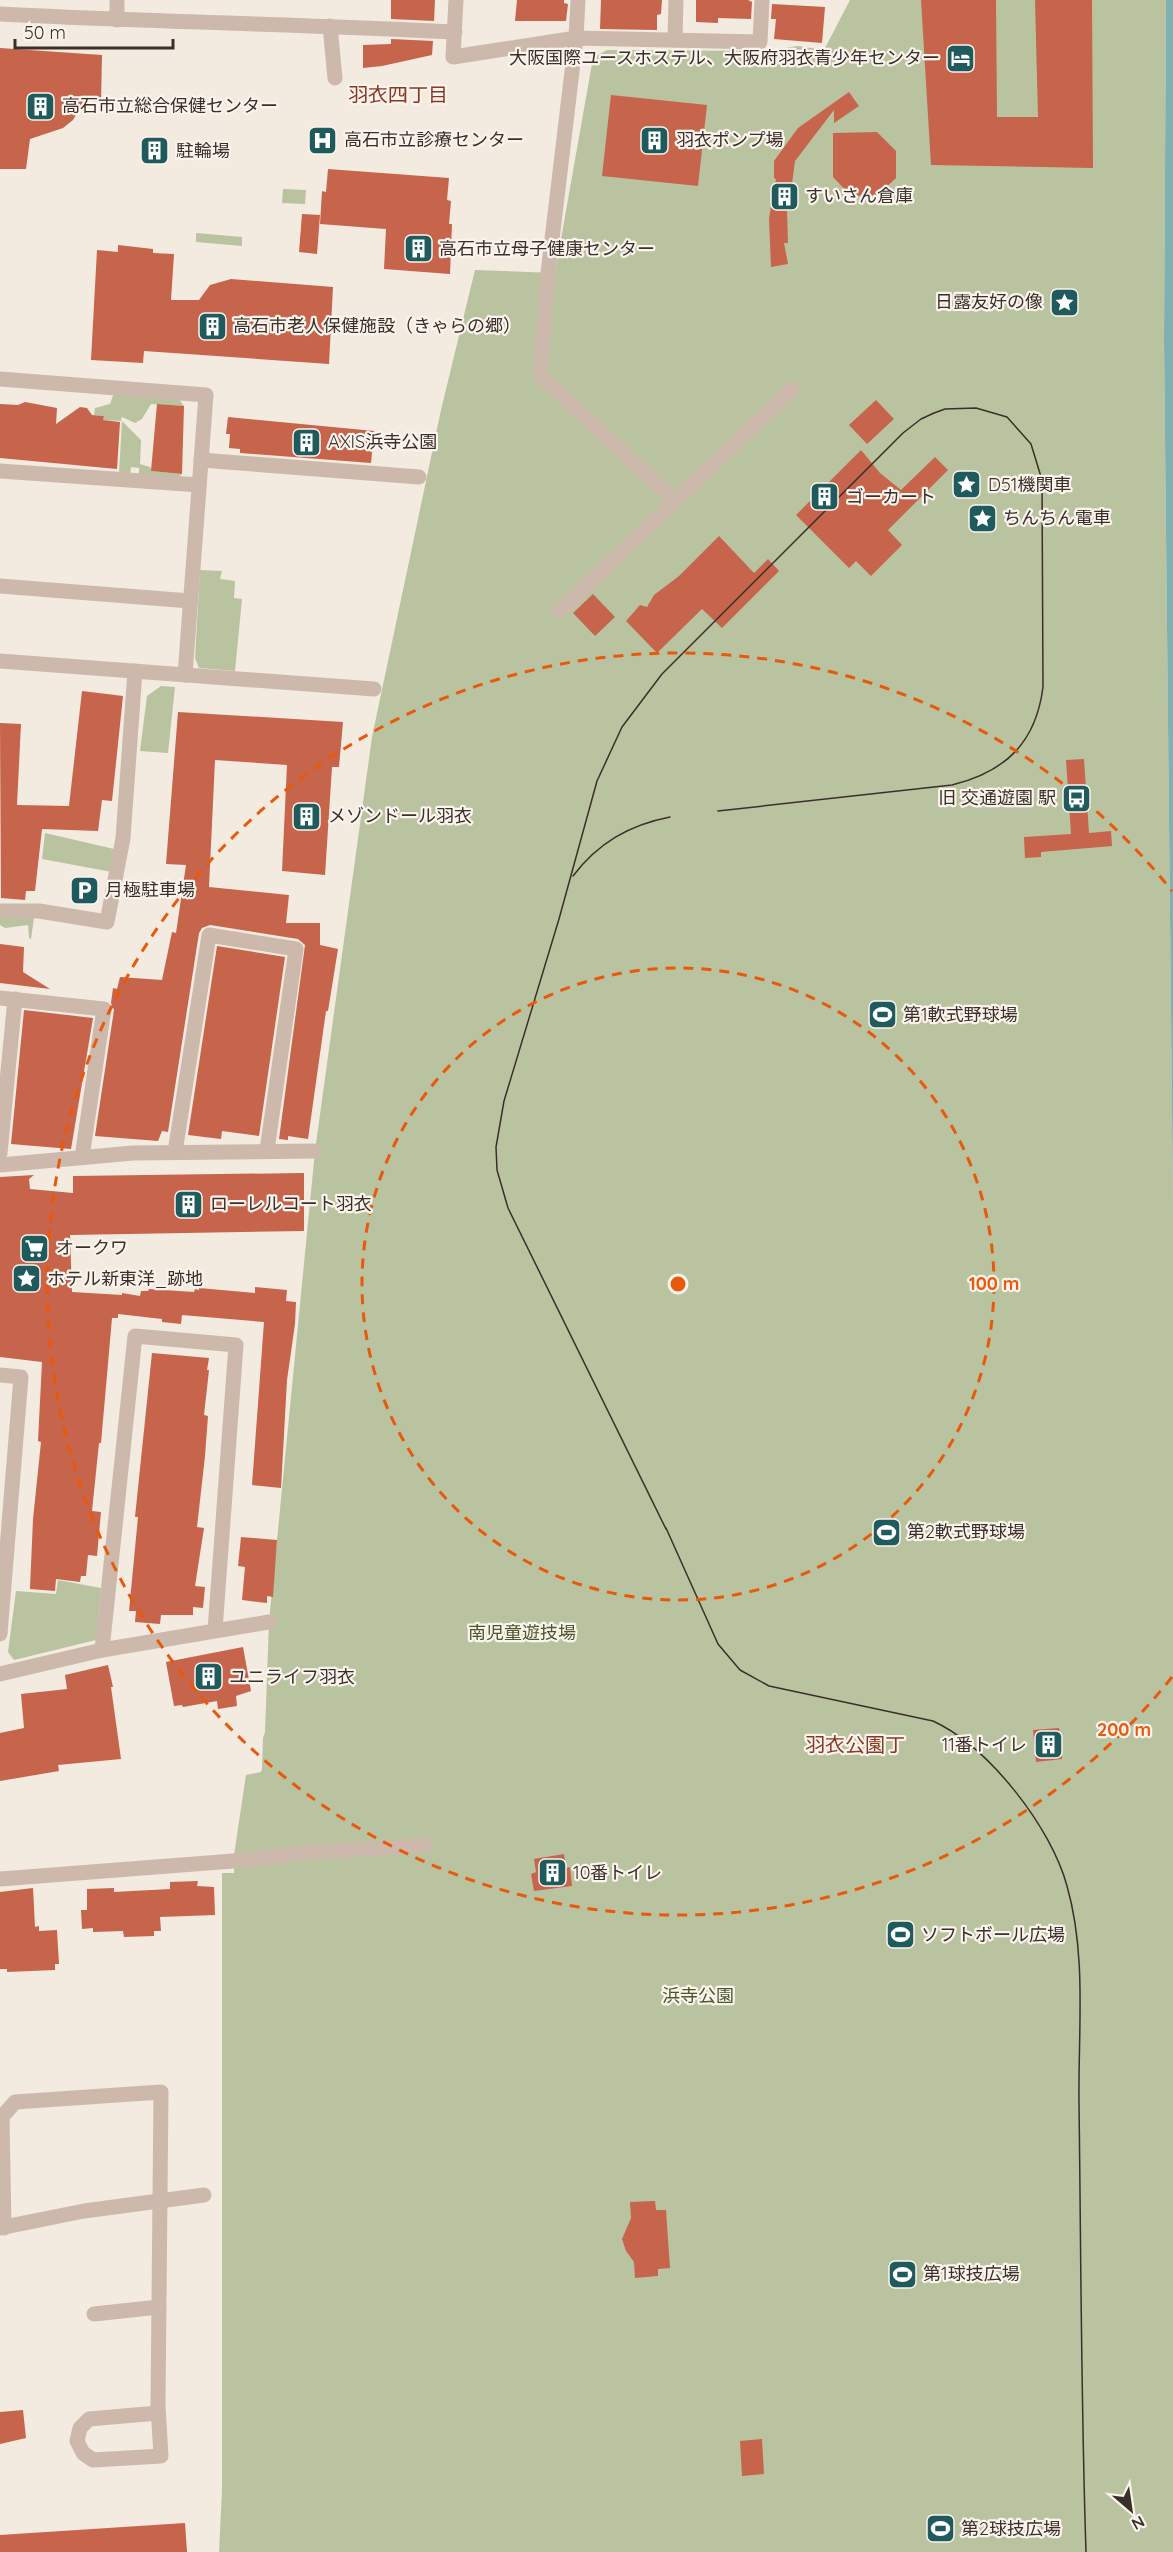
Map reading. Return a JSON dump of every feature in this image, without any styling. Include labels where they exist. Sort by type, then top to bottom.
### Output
[{"type":"street","points":[[117,0],[117,20]]},
{"type":"street","points":[[456,0],[453,57],[576,38],[760,42],[762,0]]},
{"type":"street","points":[[578,0],[576,38],[548,273],[540,375],[675,501]]},
{"type":"street","points":[[675,40],[676,0]]},
{"type":"street","points":[[0,14],[455,32]]},
{"type":"street","points":[[330,26],[335,78]]},
{"type":"street","points":[[0,379],[206,395],[185,675]]},
{"type":"street","points":[[559,612],[792,389]]},
{"type":"street","points":[[201,460],[419,477]]},
{"type":"street","points":[[0,471],[199,485]]},
{"type":"street","points":[[0,586],[190,601]]},
{"type":"street","points":[[0,661],[374,689]]},
{"type":"street","points":[[0,911],[39,911],[107,922],[123,838],[135,671]]},
{"type":"street","points":[[175,1152],[208,935],[296,949],[267,1150]]},
{"type":"street","points":[[0,1153],[7,999],[104,1009],[75,1158]]},
{"type":"street","points":[[0,1165],[175,1152],[315,1151]]},
{"type":"street","points":[[102,1650],[135,1336],[237,1345],[215,1630]]},
{"type":"street","points":[[0,1375],[21,1377],[0,1634]]},
{"type":"street","points":[[0,1674],[102,1650],[269,1622]]},
{"type":"street","points":[[0,1879],[246,1860],[300,1853],[425,1845]]},
{"type":"street","points":[[158,2413],[89,2419],[80,2428],[77,2441],[82,2453],[93,2460],[161,2456],[158,2413],[161,2200],[161,2092],[15,2102],[2,2117],[2,2228],[84,2211],[161,2200],[204,2195]]},
{"type":"street","points":[[94,2314],[159,2307]]},
{"type":"green space","name":"浜寺公園","points":[[850,0],[1166,0],[1164,340],[1173,1207],[1173,2552],[219,2552],[222,2491],[222,1873],[234,1873],[234,1855],[246,1775],[261,1772],[262,1769],[269,1622],[315,1151],[372,737],[441,410],[475,270],[555,273],[593,58],[607,50],[763,51],[798,46],[824,50]]},
{"type":"green space","points":[[283,189],[306,190],[305,204],[282,203]]},
{"type":"green space","points":[[196,233],[242,237],[242,246],[196,242]]},
{"type":"green space","points":[[114,393],[178,398],[184,406],[151,404],[142,419],[135,423],[122,417],[122,421],[103,420],[104,416],[94,415],[95,408],[110,404]]},
{"type":"green space","points":[[122,421],[141,440],[140,464],[150,467],[152,471],[181,474],[180,479],[139,475],[139,468],[131,467],[130,474],[119,473]]},
{"type":"green space","points":[[200,570],[222,571],[220,579],[235,581],[234,598],[242,599],[235,671],[199,668],[195,658]]},
{"type":"green space","points":[[161,686],[175,687],[168,753],[140,751],[147,696]]},
{"type":"green space","points":[[45,833],[114,849],[112,872],[42,859]]},
{"type":"green space","points":[[0,916],[34,918],[31,939],[28,925],[5,928],[0,925]]},
{"type":"green space","points":[[58,1580],[101,1588],[96,1640],[14,1660],[8,1652],[16,1591],[56,1594]]},
{"type":"water","points":[[1166,0],[1173,0],[1173,1207],[1164,340]]},
{"type":"building","points":[[391,0],[435,0],[434,21],[391,19]]},
{"type":"building","points":[[517,0],[564,0],[564,3],[568,4],[566,21],[515,21]]},
{"type":"building","points":[[601,0],[662,0],[661,14],[657,15],[657,30],[600,29]]},
{"type":"building","points":[[696,0],[748,0],[752,2],[751,19],[718,18],[718,23],[696,22]]},
{"type":"building","name":"大阪国際ユースホステル、大阪府羽衣青少年センター","points":[[921,0],[996,0],[997,117],[1038,117],[1035,0],[1092,0],[1093,168],[931,165]]},
{"type":"building","points":[[772,4],[825,7],[822,43],[774,39],[776,19],[771,19]]},
{"type":"building","points":[[391,39],[433,41],[432,55],[363,68],[363,45],[391,44]]},
{"type":"building","name":"高石市立総合保健センター","points":[[0,48],[102,55],[101,102],[84,101],[73,120],[63,128],[30,139],[26,169],[0,169]]},
{"type":"building","points":[[849,92],[859,106],[834,123],[834,110],[795,161],[792,184],[796,184],[791,211],[787,210],[788,243],[784,243],[788,264],[771,267],[769,218],[776,179],[774,178],[774,161],[798,128]]},
{"type":"building","name":"羽衣ポンプ場","points":[[611,95],[707,105],[698,186],[602,176]]},
{"type":"building","points":[[877,132],[896,151],[896,178],[878,195],[851,196],[833,177],[833,133]]},
{"type":"building","points":[[328,169],[449,178],[447,200],[451,201],[449,224],[452,224],[450,274],[384,269],[386,229],[320,224],[322,191],[326,192]]},
{"type":"building","points":[[302,214],[320,215],[317,254],[299,252]]},
{"type":"building","name":"高石市老人保健施設（きゃらの郷）","points":[[118,245],[153,249],[153,253],[174,254],[171,300],[199,300],[210,285],[231,279],[333,287],[329,364],[144,351],[143,363],[91,360],[97,250],[118,252]]},
{"type":"building","points":[[876,400],[894,419],[867,444],[849,425]]},
{"type":"building","points":[[25,402],[57,408],[56,424],[80,407],[87,408],[92,415],[104,416],[103,420],[120,422],[117,469],[0,458],[0,404],[18,405]]},
{"type":"building","points":[[157,404],[184,406],[182,474],[151,471]]},
{"type":"building","name":"AXIS浜寺公園","points":[[228,417],[374,431],[371,463],[240,453],[240,449],[229,448],[230,434],[226,434]]},
{"type":"building","points":[[861,450],[880,473],[901,490],[935,457],[948,470],[888,530],[902,545],[871,576],[856,561],[849,568],[796,515]]},
{"type":"building","points":[[719,536],[754,573],[768,559],[779,571],[722,628],[702,609],[657,653],[626,621],[640,605],[647,607],[654,595],[679,576]]},
{"type":"building","points":[[593,594],[615,617],[595,636],[573,613]]},
{"type":"building","points":[[82,691],[123,696],[112,801],[102,800],[98,831],[42,829],[35,891],[26,891],[25,900],[1,898],[0,723],[21,724],[17,805],[69,806]]},
{"type":"building","points":[[178,712],[343,722],[339,767],[332,767],[325,875],[282,871],[287,765],[215,760],[209,887],[289,895],[286,923],[320,923],[320,945],[338,949],[328,1011],[326,1011],[308,1139],[288,1136],[288,1140],[279,1139],[305,945],[298,939],[210,925],[202,928],[199,933],[168,1132],[162,1131],[158,1141],[95,1136],[114,1010],[111,1003],[113,988],[117,989],[120,977],[162,980],[172,932],[176,933],[186,865],[166,864]]},
{"type":"building","name":"旧 交通遊園 駅","points":[[1084,759],[1089,833],[1111,831],[1112,846],[1041,852],[1041,857],[1025,858],[1024,837],[1071,834],[1066,760]]},
{"type":"building","points":[[0,944],[24,947],[23,972],[50,989],[0,983]]},
{"type":"building","points":[[217,946],[285,957],[259,1136],[222,1131],[221,1139],[188,1135]]},
{"type":"building","points":[[24,1010],[93,1018],[71,1149],[11,1144]]},
{"type":"building","points":[[304,1173],[304,1231],[70,1235],[72,1292],[122,1295],[122,1293],[140,1296],[141,1291],[149,1289],[194,1292],[199,1288],[255,1293],[255,1287],[287,1290],[286,1301],[296,1302],[287,1380],[281,1488],[252,1485],[264,1322],[182,1315],[181,1324],[162,1322],[162,1319],[118,1314],[118,1318],[112,1318],[101,1443],[99,1443],[92,1511],[101,1512],[97,1556],[88,1555],[86,1576],[81,1576],[80,1582],[56,1579],[55,1591],[30,1589],[33,1519],[41,1442],[38,1441],[42,1362],[0,1357],[0,1177],[34,1175],[29,1179],[30,1189],[73,1193],[73,1176]]},
{"type":"building","points":[[152,1353],[209,1358],[204,1415],[208,1416],[197,1527],[204,1528],[195,1586],[205,1587],[203,1608],[193,1607],[193,1615],[161,1615],[160,1624],[135,1622],[136,1611],[129,1611],[138,1517],[135,1517]]},
{"type":"building","points":[[241,1537],[277,1540],[273,1597],[267,1596],[267,1603],[242,1600],[245,1567],[238,1566]]},
{"type":"building","name":"ユニライフ羽衣","points":[[243,1647],[251,1691],[236,1696],[237,1706],[218,1709],[217,1701],[183,1707],[182,1705],[174,1706],[166,1662]]},
{"type":"building","points":[[108,1665],[113,1687],[111,1687],[121,1759],[58,1765],[59,1771],[0,1781],[0,1733],[24,1728],[21,1694],[67,1689],[65,1675]]},
{"type":"building","name":"11番トイレ","points":[[1059,1728],[1062,1759],[1036,1762],[1033,1730]]},
{"type":"building","name":"10番トイレ","points":[[564,1854],[566,1868],[570,1867],[572,1886],[534,1891],[531,1874],[536,1872],[534,1859]]},
{"type":"building","points":[[198,1881],[197,1886],[214,1887],[215,1915],[160,1917],[161,1931],[154,1931],[154,1936],[124,1937],[123,1931],[93,1932],[93,1928],[82,1929],[81,1910],[87,1910],[87,1889],[114,1888],[114,1892],[170,1889],[170,1882]]},
{"type":"building","points":[[33,1888],[35,1927],[39,1926],[39,1931],[57,1930],[59,1964],[55,1964],[55,1970],[7,1972],[7,1969],[0,1969],[0,1892]]},
{"type":"building","points":[[655,2201],[656,2210],[666,2210],[670,2268],[658,2269],[658,2276],[635,2278],[634,2262],[626,2251],[622,2239],[631,2218],[630,2202]]},
{"type":"building","points":[[23,2410],[26,2438],[0,2444],[0,2412]]},
{"type":"building","points":[[762,2439],[764,2474],[742,2476],[740,2441]]},
{"type":"building","points":[[185,2523],[187,2552],[0,2552],[0,2535]]},
{"type":"tram line","points":[[666,1529],[508,1208],[497,1170],[496,1147],[504,1101],[559,919],[597,781],[622,727],[662,674],[903,433],[921,419],[945,409],[976,408],[1007,417],[1031,444],[1042,480],[1043,687],[1039,707],[1025,739],[1015,752],[988,772],[952,785],[718,811]]},
{"type":"tram line","points":[[573,876],[593,854],[616,837],[641,825],[670,817]]},
{"type":"tram line","points":[[666,1528],[718,1644],[740,1670],[769,1686],[933,1721],[954,1733],[975,1749],[1015,1791],[1047,1839],[1059,1863],[1073,1912],[1079,1966],[1081,2328],[1086,2552]]},
{"type":"place","name":"大阪国際ユースホステル、大阪府羽衣青少年センター","points":[[961,58]]},
{"type":"place","name":"高石市立総合保健センター","points":[[41,106]]},
{"type":"place","name":"高石市立診療センター","points":[[323,140]]},
{"type":"place","name":"羽衣ポンプ場","points":[[655,140]]},
{"type":"place","name":"駐輪場","points":[[155,151]]},
{"type":"place","name":"すいさん倉庫","points":[[784,196]]},
{"type":"place","name":"高石市立母子健康センター","points":[[418,249]]},
{"type":"place","name":"日露友好の像","points":[[1064,302]]},
{"type":"place","name":"高石市老人保健施設（きゃらの郷）","points":[[212,326]]},
{"type":"place","name":"AXIS浜寺公園","points":[[307,442]]},
{"type":"place","name":"D51機関車","points":[[967,485]]},
{"type":"place","name":"ゴーカート","points":[[825,497]]},
{"type":"place","name":"ちんちん電車","points":[[982,518]]},
{"type":"place","name":"旧 交通遊園 駅","points":[[1077,798]]},
{"type":"place","name":"メゾンドール羽衣","points":[[307,816]]},
{"type":"place","name":"月極駐車場","points":[[84,890]]},
{"type":"place","name":"第1軟式野球場","points":[[882,1015]]},
{"type":"place","name":"ローレルコート羽衣","points":[[189,1204]]},
{"type":"place","name":"オークワ","points":[[35,1248]]},
{"type":"place","name":"ホテル新東洋_跡地","points":[[26,1279]]},
{"type":"place","name":"第2軟式野球場","points":[[886,1532]]},
{"type":"place","name":"ユニライフ羽衣","points":[[208,1677]]},
{"type":"place","name":"11番トイレ","points":[[1048,1745]]},
{"type":"place","name":"10番トイレ","points":[[552,1873]]},
{"type":"place","name":"ソフトボール広場","points":[[900,1935]]},
{"type":"place","name":"第1球技広場","points":[[902,2274]]},
{"type":"place","name":"第2球技広場","points":[[940,2529]]},
{"type":"district","name":"羽衣四丁目","points":[[398,95]]},
{"type":"district","name":"羽衣公園丁","points":[[855,1745]]},
{"type":"park label","name":"南児童遊技場","points":[[522,1633]]}]
